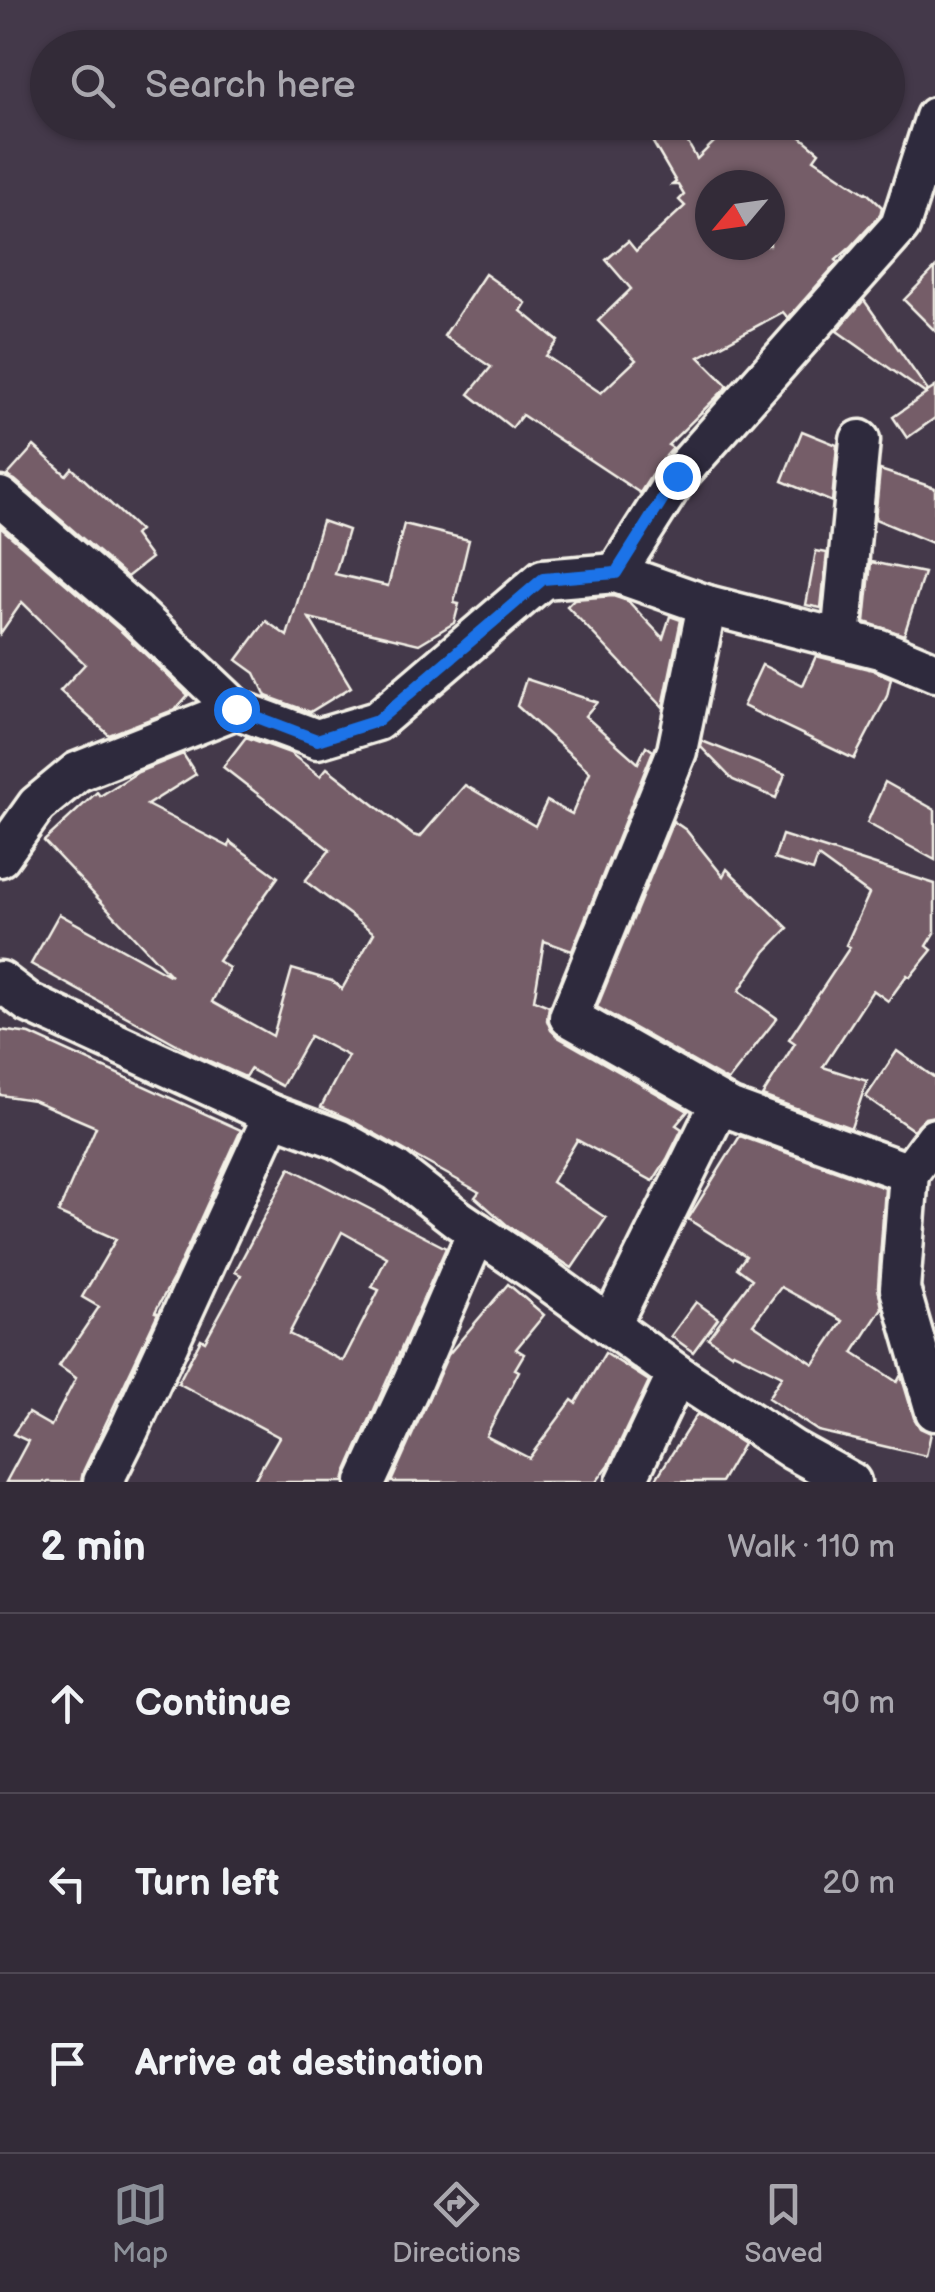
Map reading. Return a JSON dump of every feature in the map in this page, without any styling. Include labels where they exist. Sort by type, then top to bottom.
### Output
[{"type":"street","points":[[616,573],[677,476],[900,226],[928,160],[935,117]]},
{"type":"street","points":[[841,639],[860,440]]},
{"type":"street","points":[[0,497],[136,614],[236,709],[317,740],[377,721],[543,579],[616,573],[707,605],[880,649],[935,672]]},
{"type":"street","points":[[707,605],[677,750],[569,1017],[731,1109],[910,1172]]},
{"type":"street","points":[[0,857],[37,805],[77,772],[236,709]]},
{"type":"street","points":[[0,980],[29,1004],[272,1116],[338,1139],[382,1163],[677,1374],[792,1450],[851,1482]]},
{"type":"street","points":[[610,1326],[720,1103]]},
{"type":"street","points":[[103,1482],[272,1116]]},
{"type":"street","points":[[935,1138],[910,1172],[900,1289],[935,1411]]},
{"type":"street","points":[[366,1482],[477,1232]]},
{"type":"street","points":[[626,1482],[677,1374]]},
{"type":"building","points":[[652,140],[686,140],[697,159],[716,140],[805,140],[819,152],[814,159],[866,192],[882,207],[880,215],[788,318],[783,312],[699,357],[728,386],[668,445],[673,448],[640,493],[522,415],[512,428],[469,394],[491,367],[444,336],[485,274],[526,303],[521,311],[558,341],[546,356],[601,393],[636,360],[598,321],[631,289],[606,260],[628,241],[636,251],[685,206],[679,200],[684,195],[678,185],[672,185],[676,182]]},
{"type":"building","points":[[935,268],[935,331],[904,300]]},
{"type":"building","points":[[864,300],[926,393],[935,387],[935,418],[907,438],[893,417],[926,394],[837,331]]},
{"type":"building","points":[[802,431],[837,445],[832,502],[782,481]]},
{"type":"building","points":[[34,446],[66,475],[72,468],[139,530],[134,535],[151,558],[127,577],[7,476]]},
{"type":"building","points":[[880,470],[935,488],[935,544],[875,519]]},
{"type":"building","points":[[322,521],[348,530],[335,574],[388,586],[404,524],[469,540],[454,603],[459,604],[454,623],[419,644],[309,618],[351,687],[310,712],[266,696],[255,673],[237,660],[266,621],[287,636]]},
{"type":"building","points":[[0,527],[121,631],[188,695],[176,709],[109,735],[60,691],[85,664],[22,602],[0,634]]},
{"type":"building","points":[[816,551],[827,553],[821,608],[806,605]]},
{"type":"building","points":[[871,562],[924,573],[904,635],[865,622]]},
{"type":"building","points":[[613,596],[628,601],[663,638],[670,616],[681,620],[663,707],[567,606],[574,599]]},
{"type":"building","points":[[816,656],[891,678],[887,696],[854,759],[743,706],[762,665],[803,685]]},
{"type":"building","points":[[526,679],[597,702],[585,716],[638,763],[646,746],[653,751],[572,951],[544,941],[534,1000],[549,1006],[547,1020],[558,1037],[688,1111],[676,1125],[682,1129],[653,1181],[577,1140],[552,1182],[606,1218],[572,1268],[507,1225],[475,1197],[479,1192],[321,1107],[348,1056],[310,1036],[282,1086],[250,1069],[245,1077],[200,1057],[31,964],[59,914],[171,976],[44,841],[97,792],[100,796],[138,772],[183,754],[196,774],[147,805],[229,847],[230,842],[278,877],[218,961],[229,968],[212,1002],[273,1036],[292,969],[332,981],[342,989],[374,933],[305,881],[330,850],[223,767],[246,737],[290,753],[320,776],[327,768],[413,835],[420,837],[465,785],[535,826],[547,801],[572,814],[590,772],[517,706]]},
{"type":"building","points":[[702,741],[785,774],[776,798],[733,780],[701,747]]},
{"type":"building","points":[[885,782],[935,810],[935,860],[867,823]]},
{"type":"building","points":[[673,821],[686,830],[723,876],[727,869],[788,928],[765,952],[739,991],[777,1018],[728,1081],[597,1007]]},
{"type":"building","points":[[782,835],[935,884],[935,933],[927,946],[932,950],[888,1001],[873,990],[823,1067],[867,1081],[851,1128],[762,1096],[795,1043],[789,1039],[850,947],[846,945],[869,894],[818,857],[813,871],[774,859]]},
{"type":"building","points":[[0,1030],[30,1034],[241,1130],[81,1482],[6,1482],[28,1441],[13,1434],[28,1413],[51,1426],[76,1378],[59,1366],[99,1307],[82,1297],[116,1239],[58,1213],[96,1127],[33,1100],[0,1095]]},
{"type":"building","points":[[897,1051],[935,1078],[935,1116],[925,1118],[913,1130],[866,1097]]},
{"type":"building","points":[[740,1136],[885,1188],[878,1287],[882,1308],[853,1353],[897,1382],[901,1375],[914,1418],[920,1428],[931,1433],[926,1456],[818,1431],[768,1398],[782,1376],[732,1354],[708,1338],[752,1279],[737,1268],[746,1256],[688,1219]],"holes":[[[781,1287],[843,1321],[814,1364],[753,1324]]]},
{"type":"building","points":[[290,1168],[446,1248],[344,1482],[253,1482],[279,1437],[178,1383],[241,1275],[235,1272]],"holes":[[[342,1232],[387,1257],[372,1287],[379,1290],[343,1361],[289,1334]]]},
{"type":"building","points":[[508,1284],[544,1315],[516,1349],[524,1354],[515,1369],[519,1371],[486,1436],[529,1458],[572,1400],[576,1403],[605,1353],[649,1381],[609,1465],[596,1482],[391,1482],[448,1355]]},
{"type":"building","points":[[696,1302],[718,1318],[693,1352],[671,1336]]},
{"type":"building","points":[[697,1414],[743,1444],[721,1482],[654,1482]]},
{"type":"route","points":[[236,709],[317,740],[377,721],[543,579],[616,573],[677,476]]}]
